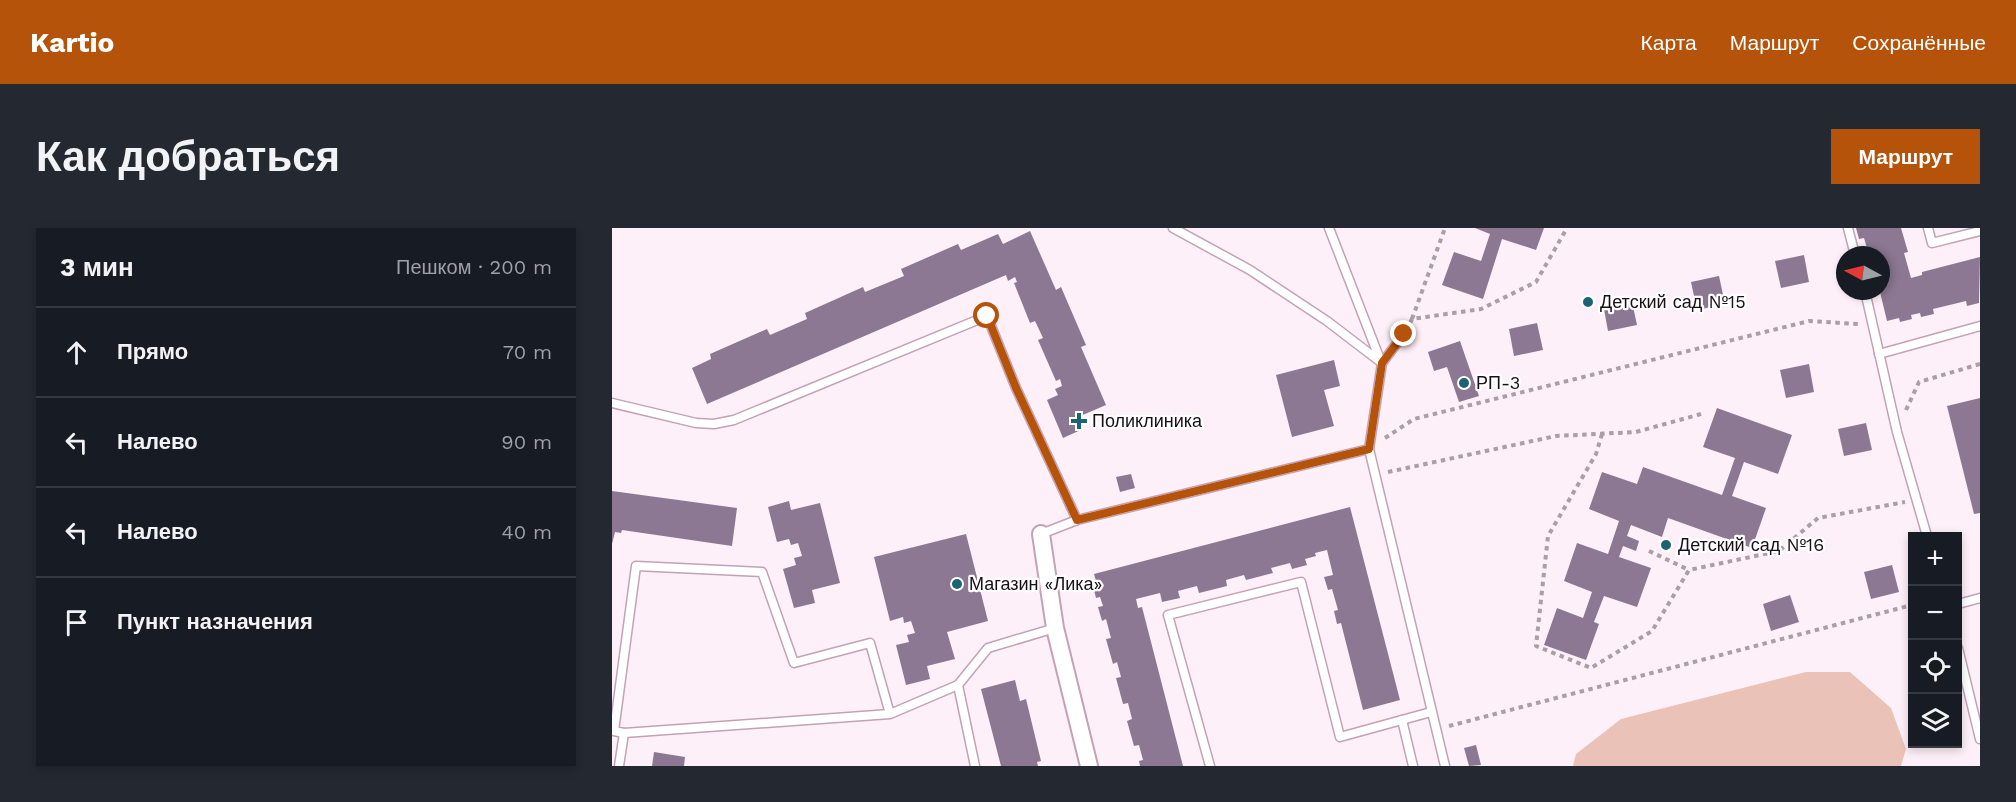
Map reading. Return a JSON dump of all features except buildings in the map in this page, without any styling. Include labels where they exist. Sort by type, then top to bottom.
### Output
[{"type":"street","points":[[1041,534],[1054,628],[1089,766]]},
{"type":"lane","points":[[1173,228],[1251,270],[1327,321],[1382,363]]},
{"type":"lane","points":[[1329,228],[1382,363]]},
{"type":"lane","points":[[1848,228],[1853,246]]},
{"type":"lane","points":[[1928,228],[1932,243],[1980,231]]},
{"type":"lane","points":[[1866,300],[1897,432],[1926,532]]},
{"type":"lane","points":[[612,403],[696,423],[714,424],[734,420],[987,316],[1016,388],[1077,520]]},
{"type":"lane","points":[[1879,354],[1980,326]]},
{"type":"lane","points":[[1404,334],[1382,363],[1369,449],[1445,766]]},
{"type":"lane","points":[[1041,534],[1077,520],[1369,449]]},
{"type":"lane","points":[[890,714],[870,643],[794,663],[762,572],[636,566],[614,731],[890,714],[958,685],[988,648],[1054,628]]},
{"type":"lane","points":[[1210,766],[1168,615],[1301,582],[1340,737],[1431,712]]},
{"type":"lane","points":[[1962,603],[1980,598]]},
{"type":"lane","points":[[1962,664],[1980,738]]},
{"type":"lane","points":[[958,685],[975,766]]},
{"type":"lane","points":[[1402,720],[1413,766]]},
{"type":"lane","points":[[619,766],[624,732]]},
{"type":"path","points":[[1404,334],[1412,319],[1445,228]]},
{"type":"path","points":[[1412,319],[1481,309],[1536,282],[1567,228]]},
{"type":"path","points":[[1369,449],[1414,419],[1809,321],[1874,327]]},
{"type":"path","points":[[1897,432],[1919,382],[1980,364]]},
{"type":"path","points":[[1376,475],[1556,436],[1636,432],[1701,414]]},
{"type":"path","points":[[1602,434],[1596,454],[1548,536],[1536,646],[1591,669],[1652,631],[1689,570]]},
{"type":"path","points":[[1649,551],[1689,570],[1779,551],[1818,518],[1909,501]]},
{"type":"path","points":[[1436,730],[1908,605]]},
{"type":"shaded area","points":[[1806,672],[1850,672],[1891,708],[1906,749],[1901,766],[1573,766],[1576,754],[1621,719]]},
{"type":"place","name":"Детский сад №15","points":[[1588,302]]},
{"type":"place","name":"РП-3","points":[[1464,383]]},
{"type":"place","name":"Поликлиника","points":[[1079,421]]},
{"type":"place","name":"Детский сад №16","points":[[1666,545]]},
{"type":"place","name":"Магазин «Лика»","points":[[957,584]]},
{"type":"route","points":[[987,316],[1016,388],[1077,520],[1369,449],[1382,363],[1404,334]]}]
